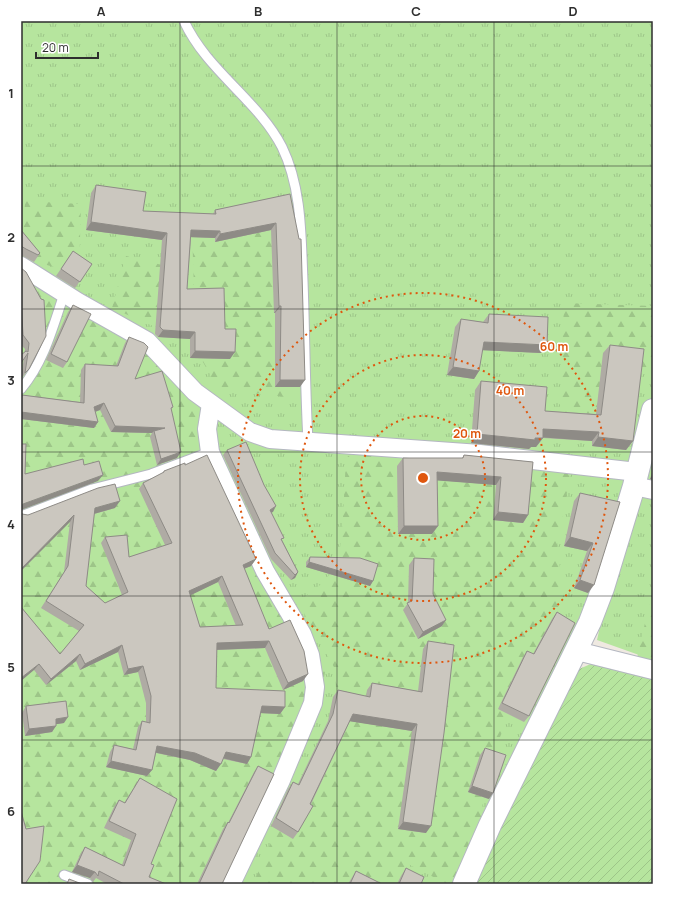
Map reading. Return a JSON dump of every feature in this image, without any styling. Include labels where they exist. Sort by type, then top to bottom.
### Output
[{"type":"street","points":[[21,266],[64,294],[147,340],[195,392],[236,423],[259,436],[270,439],[480,454],[641,483]]},
{"type":"street","points":[[211,404],[206,429],[210,452],[265,571],[302,634],[310,655],[315,687],[313,703],[281,780],[231,884]]},
{"type":"street","points":[[464,884],[490,825],[590,622],[641,483],[653,410]]},
{"type":"street","points":[[576,651],[653,670]]},
{"type":"lane","points":[[184,21],[212,66],[262,118],[282,147],[293,180],[299,208],[302,246],[308,441]]},
{"type":"lane","points":[[21,389],[30,378],[41,359],[64,294]]},
{"type":"lane","points":[[21,516],[80,493],[151,474],[210,452]]},
{"type":"lane","points":[[64,876],[88,884]]},
{"type":"green space","points":[[21,21],[653,21],[653,660],[597,640],[614,563],[467,884],[236,884],[21,268]]},
{"type":"green space","points":[[25,201],[81,204],[79,274],[22,258]]},
{"type":"green space","points":[[280,215],[293,398],[218,388],[196,350],[192,229]]},
{"type":"green space","points":[[126,256],[174,268],[162,330],[112,308]]},
{"type":"green space","points":[[21,268],[152,336],[212,414],[209,440],[227,488],[298,615],[325,672],[320,699],[236,884],[21,884]]},
{"type":"green space","points":[[564,303],[653,306],[653,368],[619,367],[617,431],[559,429]]},
{"type":"green space","points":[[367,442],[572,465],[557,547],[566,610],[523,684],[484,774],[482,815],[456,884],[447,884],[408,864],[401,884],[253,884],[273,838],[318,757],[337,708],[335,669],[298,602],[320,585],[337,567],[342,535],[346,458]]},
{"type":"green space","points":[[653,588],[653,671],[635,667]]},
{"type":"green space","points":[[602,659],[653,671],[653,884],[467,884],[561,677]]},
{"type":"building","points":[[96,185],[146,192],[143,211],[216,214],[215,210],[290,194],[299,239],[301,239],[305,380],[280,380],[281,306],[279,306],[276,223],[220,234],[220,231],[191,230],[187,289],[224,288],[225,329],[236,329],[235,352],[195,351],[195,332],[163,330],[160,327],[167,233],[91,222]]},
{"type":"building","points":[[21,230],[40,253],[38,255],[21,246]]},
{"type":"building","points":[[73,251],[92,264],[80,282],[61,269]]},
{"type":"building","points":[[21,268],[26,272],[41,299],[44,300],[46,336],[29,369],[25,373],[28,353],[21,363],[21,355],[26,351],[28,352],[29,343],[23,335]]},
{"type":"building","points":[[73,305],[91,314],[67,362],[51,354]]},
{"type":"building","points":[[489,314],[548,317],[547,345],[484,342],[479,371],[453,367],[461,319],[488,323]]},
{"type":"building","points":[[129,337],[144,343],[148,347],[135,379],[162,371],[173,407],[171,408],[181,452],[161,459],[154,431],[165,428],[115,426],[104,403],[94,407],[98,422],[21,412],[22,395],[84,403],[85,364],[118,366]]},
{"type":"building","points":[[610,345],[644,349],[633,441],[598,437],[599,432],[543,429],[543,438],[535,438],[535,440],[477,434],[481,381],[547,387],[545,411],[601,415]]},
{"type":"building","points":[[246,442],[264,485],[276,506],[270,510],[284,538],[281,539],[298,572],[295,575],[275,553],[227,450]]},
{"type":"building","points":[[21,444],[26,444],[25,474],[83,459],[84,465],[99,461],[103,475],[23,504],[21,507]]},
{"type":"building","points":[[207,455],[256,559],[243,565],[269,629],[290,620],[304,651],[308,674],[288,683],[269,641],[217,643],[216,688],[285,691],[285,707],[262,706],[251,757],[226,752],[221,764],[195,753],[157,746],[152,770],[111,761],[114,745],[136,750],[142,721],[150,723],[151,696],[143,666],[128,669],[122,645],[85,664],[80,654],[51,679],[39,664],[21,678],[21,607],[60,654],[84,625],[46,601],[68,566],[74,515],[21,569],[21,512],[22,514],[28,515],[98,488],[115,484],[120,501],[95,508],[86,586],[105,603],[128,592],[105,537],[127,535],[129,557],[172,543],[143,483],[164,471],[185,463],[185,465]],"holes":[[[222,576],[243,625],[200,627],[189,591]]]},
{"type":"building","points":[[464,455],[533,462],[528,515],[498,512],[501,477],[437,472],[438,526],[404,526],[403,458],[463,458]]},
{"type":"building","points":[[580,493],[620,502],[594,585],[580,580],[593,543],[570,537]]},
{"type":"building","points":[[310,557],[360,558],[378,564],[373,581],[309,562]]},
{"type":"building","points":[[414,558],[434,559],[433,594],[446,620],[423,632],[407,603],[412,601]]},
{"type":"building","points":[[557,612],[575,623],[529,716],[502,703],[527,651],[534,654]]},
{"type":"building","points":[[428,641],[454,645],[431,826],[403,822],[417,724],[353,714],[310,804],[313,806],[298,832],[276,818],[293,782],[299,785],[333,714],[338,690],[370,697],[372,683],[422,692]]},
{"type":"building","points":[[66,701],[68,717],[56,719],[56,726],[29,729],[26,706]]},
{"type":"building","points":[[485,748],[506,755],[493,793],[472,786]]},
{"type":"building","points":[[258,766],[274,774],[222,884],[199,884],[228,822],[229,823]]},
{"type":"building","points":[[140,778],[177,799],[151,864],[154,865],[149,877],[166,884],[124,884],[99,871],[98,876],[95,872],[77,865],[85,847],[124,866],[136,834],[109,821],[119,800],[125,803]]},
{"type":"building","points":[[21,811],[26,829],[44,826],[40,861],[25,884],[21,884]]},
{"type":"building","points":[[406,868],[424,877],[421,884],[399,884]]},
{"type":"building","points":[[356,871],[382,884],[350,884]]},
{"type":"building","points":[[69,879],[82,884],[67,884]]}]
